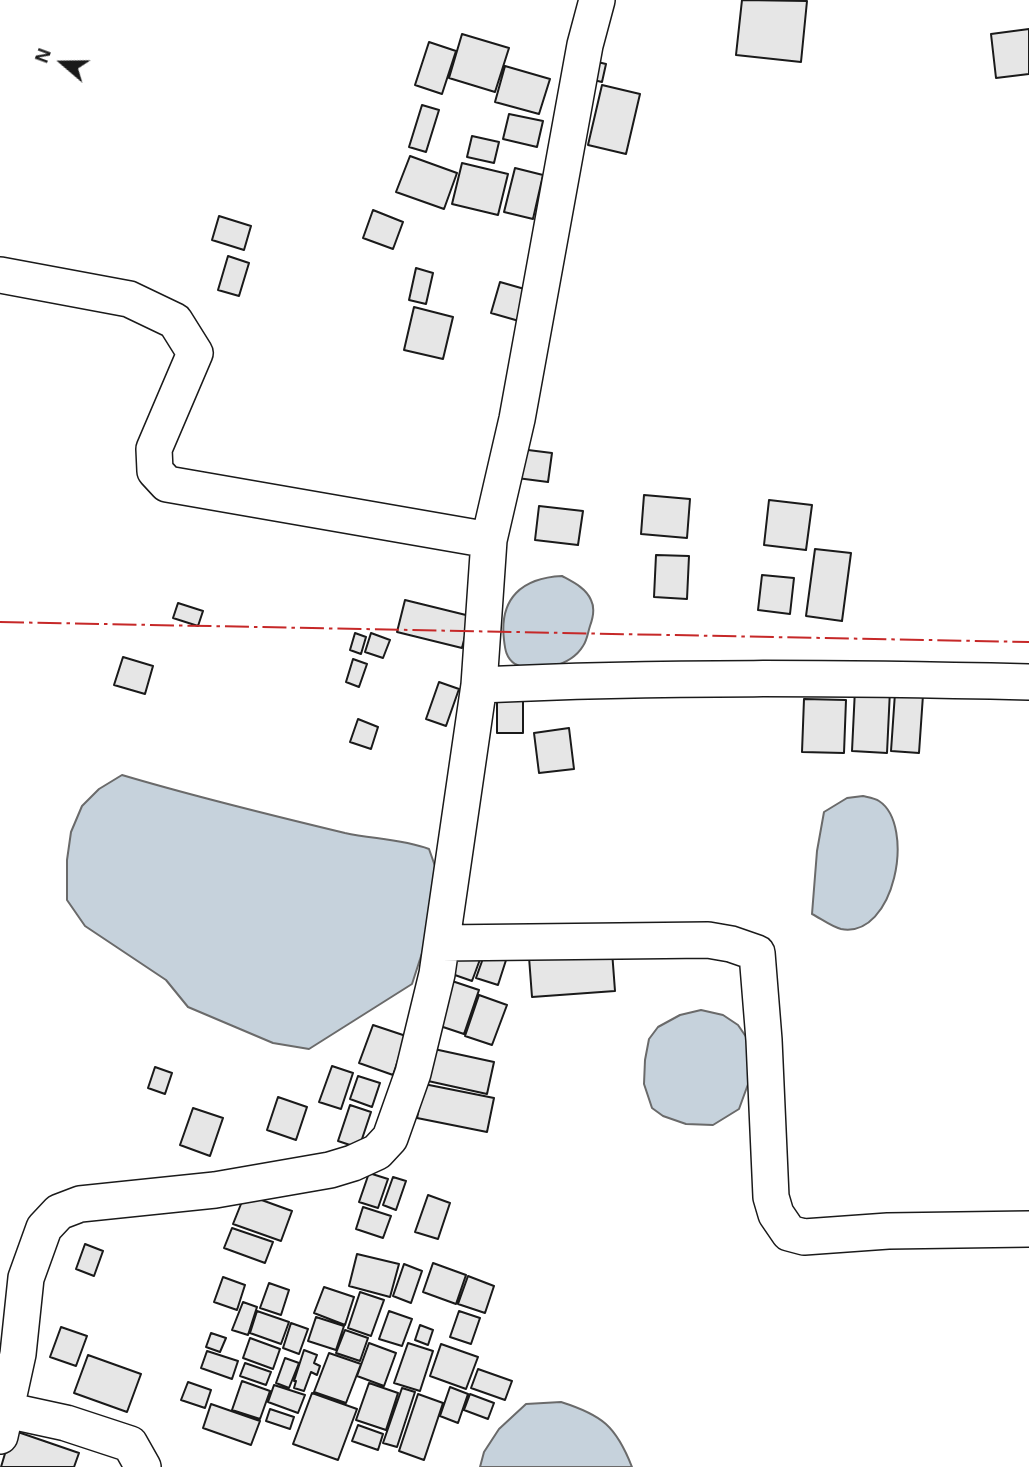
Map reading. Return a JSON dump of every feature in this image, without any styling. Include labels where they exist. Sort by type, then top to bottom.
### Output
[{"type":"street","points":[[143,1467],[130,1444],[65,1423],[3,1423],[18,1354],[26,1278],[44,1228],[59,1212],[80,1203],[215,1190],[330,1170],[377,1152],[390,1138],[413,1073],[437,975],[479,685],[489,540],[517,419],[585,45],[597,0]]},
{"type":"street","points":[[0,275],[129,299],[174,321],[195,353],[154,449],[155,471],[167,484],[489,540]]},
{"type":"street","points":[[479,685],[603,679],[780,677],[1029,682]]},
{"type":"street","points":[[442,943],[708,940],[757,953],[771,1197],[776,1214],[789,1233],[804,1237],[888,1231],[1029,1229]]},
{"type":"shaded area","points":[[562,576],[583,589],[592,603],[593,616],[584,644],[570,659],[552,667],[532,669],[515,664],[508,656],[504,640],[503,625],[510,602],[516,593],[535,581]]},
{"type":"shaded area","points":[[122,775],[317,826],[429,849],[435,866],[424,947],[412,984],[309,1049],[273,1043],[188,1007],[166,980],[85,926],[67,900],[67,860],[71,832],[82,806],[99,789]]},
{"type":"shaded area","points":[[863,796],[879,801],[890,814],[896,833],[894,878],[887,899],[875,917],[860,927],[841,929],[812,914],[817,851],[824,812],[847,798]]},
{"type":"shaded area","points":[[701,1010],[723,1015],[738,1025],[751,1044],[755,1065],[739,1109],[713,1125],[686,1124],[663,1116],[652,1108],[644,1084],[649,1039],[658,1027],[680,1015]]},
{"type":"shaded area","points":[[561,1402],[587,1412],[606,1424],[620,1441],[632,1467],[480,1467],[484,1452],[499,1429],[526,1404]]},
{"type":"building","points":[[742,0],[807,1],[801,62],[736,55]]},
{"type":"building","points":[[1029,29],[1029,74],[996,78],[991,34]]},
{"type":"building","points":[[462,34],[509,48],[495,92],[449,78]]},
{"type":"building","points":[[429,42],[456,51],[442,94],[415,85]]},
{"type":"building","points":[[589,60],[606,64],[602,82],[585,78]]},
{"type":"building","points":[[505,66],[550,79],[539,114],[495,102]]},
{"type":"building","points":[[602,85],[640,94],[626,154],[588,145]]},
{"type":"building","points":[[422,105],[439,110],[426,152],[409,147]]},
{"type":"building","points":[[509,114],[543,121],[537,147],[503,139]]},
{"type":"building","points":[[472,136],[499,142],[494,163],[467,157]]},
{"type":"building","points":[[410,156],[457,173],[444,209],[396,192]]},
{"type":"building","points":[[462,163],[508,174],[498,215],[452,204]]},
{"type":"building","points":[[515,168],[543,175],[533,219],[504,212]]},
{"type":"building","points":[[373,210],[403,222],[393,249],[363,238]]},
{"type":"building","points":[[219,216],[251,226],[244,250],[212,240]]},
{"type":"building","points":[[228,256],[249,263],[239,296],[218,290]]},
{"type":"building","points":[[416,268],[433,273],[426,304],[409,300]]},
{"type":"building","points":[[500,282],[528,290],[519,321],[491,313]]},
{"type":"building","points":[[414,307],[453,317],[443,359],[404,350]]},
{"type":"building","points":[[520,449],[552,453],[548,482],[517,478]]},
{"type":"building","points":[[644,495],[690,499],[687,538],[641,534]]},
{"type":"building","points":[[769,500],[812,505],[806,550],[764,545]]},
{"type":"building","points":[[539,506],[583,511],[578,545],[535,540]]},
{"type":"building","points":[[815,549],[851,553],[842,621],[806,616]]},
{"type":"building","points":[[656,555],[689,556],[687,599],[654,597]]},
{"type":"building","points":[[762,575],[794,578],[790,614],[758,610]]},
{"type":"building","points":[[405,600],[470,616],[462,648],[397,632]]},
{"type":"building","points":[[178,603],[203,611],[198,626],[173,618]]},
{"type":"building","points":[[355,633],[366,637],[361,654],[350,650]]},
{"type":"building","points":[[371,633],[390,640],[383,658],[365,652]]},
{"type":"building","points":[[123,657],[153,666],[145,694],[114,685]]},
{"type":"building","points":[[353,659],[367,664],[359,687],[346,682]]},
{"type":"building","points":[[439,682],[459,689],[446,726],[426,719]]},
{"type":"building","points":[[855,689],[890,690],[887,753],[852,751]]},
{"type":"building","points":[[895,693],[923,695],[919,753],[891,751]]},
{"type":"building","points":[[804,699],[846,700],[844,753],[802,752]]},
{"type":"building","points":[[497,700],[523,700],[523,733],[497,733]]},
{"type":"building","points":[[358,719],[378,727],[371,749],[350,742]]},
{"type":"building","points":[[569,728],[574,769],[539,773],[534,733]]},
{"type":"building","points":[[461,947],[482,954],[472,981],[452,974]]},
{"type":"building","points":[[486,950],[507,957],[498,985],[476,978]]},
{"type":"building","points":[[612,951],[615,991],[532,997],[529,957]]},
{"type":"building","points":[[452,981],[479,990],[464,1034],[437,1025]]},
{"type":"building","points":[[479,995],[507,1005],[492,1045],[465,1036]]},
{"type":"building","points":[[373,1025],[406,1036],[393,1075],[359,1063]]},
{"type":"building","points":[[434,1049],[494,1062],[487,1094],[428,1081]]},
{"type":"building","points":[[332,1066],[353,1073],[341,1109],[319,1102]]},
{"type":"building","points":[[155,1067],[172,1073],[165,1094],[148,1088]]},
{"type":"building","points":[[358,1076],[380,1083],[372,1107],[350,1099]]},
{"type":"building","points":[[424,1084],[494,1098],[487,1132],[417,1118]]},
{"type":"building","points":[[278,1097],[307,1107],[296,1140],[267,1130]]},
{"type":"building","points":[[350,1105],[371,1112],[359,1148],[338,1141]]},
{"type":"building","points":[[193,1108],[223,1118],[210,1156],[180,1145]]},
{"type":"building","points":[[369,1173],[388,1179],[378,1208],[359,1202]]},
{"type":"building","points":[[393,1177],[406,1181],[396,1210],[383,1205]]},
{"type":"building","points":[[245,1194],[292,1211],[281,1241],[233,1224]]},
{"type":"building","points":[[428,1195],[450,1203],[438,1239],[415,1232]]},
{"type":"building","points":[[363,1207],[391,1216],[383,1238],[356,1229]]},
{"type":"building","points":[[232,1228],[273,1242],[265,1263],[224,1248]]},
{"type":"building","points":[[85,1244],[103,1251],[94,1276],[76,1269]]},
{"type":"building","points":[[357,1254],[399,1264],[390,1297],[349,1286]]},
{"type":"building","points":[[433,1263],[466,1275],[456,1304],[423,1292]]},
{"type":"building","points":[[404,1264],[422,1271],[411,1303],[393,1296]]},
{"type":"building","points":[[468,1276],[494,1286],[485,1313],[458,1304]]},
{"type":"building","points":[[223,1277],[245,1285],[237,1310],[214,1302]]},
{"type":"building","points":[[269,1283],[289,1290],[281,1315],[260,1308]]},
{"type":"building","points":[[324,1287],[354,1297],[345,1325],[314,1313]]},
{"type":"building","points":[[360,1292],[384,1300],[371,1336],[348,1328]]},
{"type":"building","points":[[243,1302],[257,1307],[248,1335],[232,1330]]},
{"type":"building","points":[[257,1311],[289,1322],[281,1344],[250,1333]]},
{"type":"building","points":[[389,1311],[412,1319],[402,1346],[379,1339]]},
{"type":"building","points":[[459,1311],[480,1318],[471,1344],[450,1337]]},
{"type":"building","points":[[316,1317],[344,1326],[336,1350],[308,1341]]},
{"type":"building","points":[[291,1323],[308,1329],[299,1354],[283,1348]]},
{"type":"building","points":[[420,1325],[433,1330],[428,1345],[415,1340]]},
{"type":"building","points":[[61,1327],[87,1336],[76,1366],[50,1357]]},
{"type":"building","points":[[345,1330],[368,1338],[360,1361],[336,1353]]},
{"type":"building","points":[[211,1333],[226,1338],[220,1352],[206,1347]]},
{"type":"building","points":[[250,1338],[280,1349],[273,1369],[243,1358]]},
{"type":"building","points":[[369,1343],[396,1353],[384,1386],[357,1376]]},
{"type":"building","points":[[408,1343],[433,1351],[420,1391],[394,1383]]},
{"type":"building","points":[[441,1344],[478,1357],[466,1389],[430,1376]]},
{"type":"building","points":[[304,1350],[317,1355],[314,1363],[320,1366],[317,1375],[311,1372],[304,1391],[294,1388],[294,1381]]},
{"type":"building","points":[[207,1351],[238,1361],[232,1379],[201,1368]]},
{"type":"building","points":[[329,1353],[361,1364],[346,1403],[314,1392]]},
{"type":"building","points":[[88,1355],[141,1374],[127,1412],[74,1393]]},
{"type":"building","points":[[285,1358],[299,1363],[289,1388],[276,1383]]},
{"type":"building","points":[[245,1363],[271,1372],[266,1385],[240,1376]]},
{"type":"building","points":[[478,1369],[512,1381],[505,1400],[471,1388]]},
{"type":"building","points":[[242,1381],[270,1391],[260,1419],[232,1410]]},
{"type":"building","points":[[188,1382],[211,1390],[205,1408],[181,1400]]},
{"type":"building","points":[[369,1383],[398,1393],[386,1430],[356,1420]]},
{"type":"building","points":[[274,1385],[305,1395],[298,1413],[268,1402]]},
{"type":"building","points":[[450,1387],[468,1394],[458,1423],[440,1416]]},
{"type":"building","points":[[402,1388],[415,1392],[397,1447],[383,1443]]},
{"type":"building","points":[[312,1393],[357,1409],[338,1460],[293,1444]]},
{"type":"building","points":[[418,1394],[443,1403],[424,1460],[399,1451]]},
{"type":"building","points":[[470,1394],[494,1403],[488,1419],[464,1410]]},
{"type":"building","points":[[211,1404],[260,1421],[251,1445],[203,1428]]},
{"type":"building","points":[[270,1409],[294,1417],[290,1429],[266,1421]]},
{"type":"building","points":[[358,1425],[383,1434],[378,1450],[352,1441]]},
{"type":"building","points":[[12,1430],[79,1453],[74,1467],[1,1467]]},
{"type":"power","points":[[0,622],[1029,642]]}]
